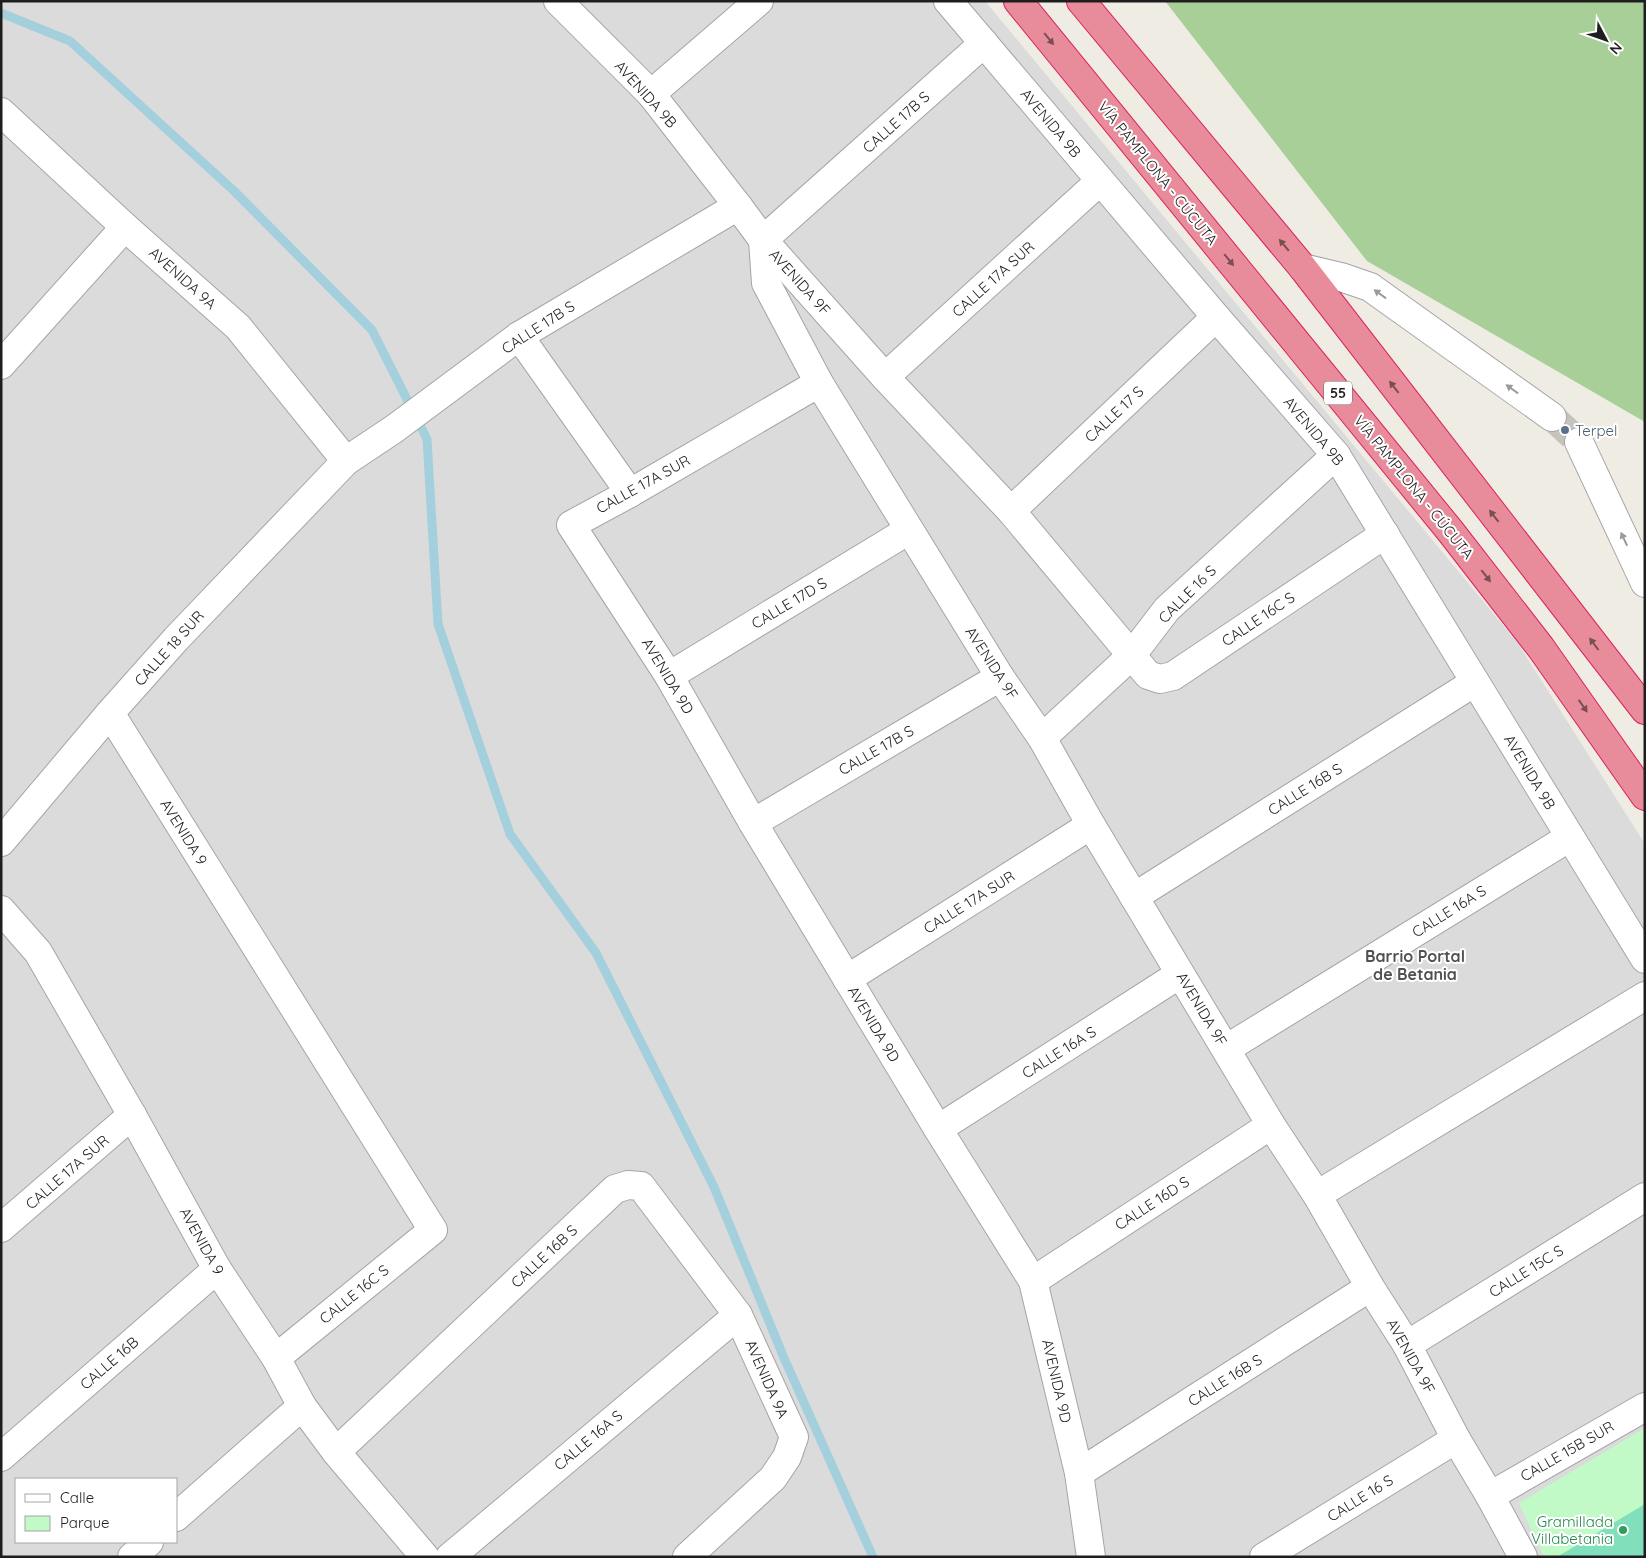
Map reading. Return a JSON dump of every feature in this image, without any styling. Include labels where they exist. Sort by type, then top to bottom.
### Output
[{"type":"highway","name":"VÍA PAMPLONA - CÚCUTA","points":[[1018,1],[1451,532],[1542,648],[1645,796]]},
{"type":"highway","points":[[1081,1],[1303,268],[1645,710]]},
{"type":"street","name":"AVENIDA 9B","points":[[558,1],[651,94],[763,240]]},
{"type":"street","points":[[651,94],[759,1]]},
{"type":"street","name":"AVENIDA 9B","points":[[948,1],[1216,318],[1336,455],[1645,959]]},
{"type":"street","name":"CALLE 17B S","points":[[763,240],[984,43]]},
{"type":"street","name":"AVENIDA 9A","points":[[1,112],[125,227],[238,327],[346,461]]},
{"type":"street","name":"CALLE 17A SUR","points":[[885,377],[1100,181]]},
{"type":"street","name":"CALLE 17B S","points":[[346,461],[394,429],[520,336],[738,206]]},
{"type":"street","points":[[1,365],[125,227]]},
{"type":"street","name":"AVENIDA 9F","points":[[763,240],[885,377],[1012,511],[1131,656]]},
{"type":"street","name":"AVENIDA 9F","points":[[763,240],[766,284],[819,383],[1000,677],[1042,738],[1180,974],[1271,1125],[1317,1195],[1370,1287],[1407,1345],[1456,1439],[1523,1557]]},
{"type":"street","points":[[1303,268],[1341,277],[1370,288],[1552,417]]},
{"type":"street","name":"CALLE 17 S","points":[[1012,511],[1216,318]]},
{"type":"street","points":[[520,336],[630,493]]},
{"type":"street","name":"CALLE 17A SUR","points":[[571,525],[630,493],[819,383]]},
{"type":"street","points":[[1579,442],[1645,583]]},
{"type":"street","name":"CALLE 16 S","points":[[1042,738],[1131,656],[1167,609],[1336,455]]},
{"type":"street","name":"CALLE 18 SUR","points":[[1,842],[110,713],[176,639],[346,461]]},
{"type":"street","name":"AVENIDA 9D","points":[[571,525],[669,676],[753,823],[938,1129],[1033,1281],[1078,1472],[1091,1557]]},
{"type":"street","name":"CALLE 17D S","points":[[669,676],[909,530]]},
{"type":"street","name":"CALLE 16C S","points":[[1131,656],[1148,675],[1160,679],[1173,676],[1385,534]]},
{"type":"street","name":"CALLE 17B S","points":[[753,823],[1000,677]]},
{"type":"street","name":"CALLE 16B S","points":[[1134,897],[1475,682]]},
{"type":"street","name":"AVENIDA 9","points":[[110,713],[433,1230]]},
{"type":"street","name":"CALLE 17A SUR","points":[[847,979],[1091,824]]},
{"type":"street","name":"CALLE 16A S","points":[[1226,1049],[1570,837]]},
{"type":"street","name":"AVENIDA 9","points":[[1,910],[38,952],[132,1115],[217,1269],[276,1358],[302,1406],[336,1452],[425,1557]]},
{"type":"street","name":"CALLE 16A S","points":[[938,1129],[1180,974]]},
{"type":"street","points":[[1317,1195],[1645,996]]},
{"type":"street","name":"CALLE 17A SUR","points":[[1,1228],[132,1115]]},
{"type":"street","name":"CALLE 16D S","points":[[1033,1281],[1271,1125]]},
{"type":"street","name":"CALLE 16B S","points":[[336,1452],[616,1189],[628,1185],[640,1186],[732,1319]]},
{"type":"street","name":"CALLE 15C S","points":[[1407,1345],[1645,1197]]},
{"type":"street","name":"CALLE 16C S","points":[[276,1358],[433,1230]]},
{"type":"street","name":"CALLE 16B","points":[[1,1457],[217,1269]]},
{"type":"street","name":"CALLE 16B S","points":[[1078,1472],[1370,1287]]},
{"type":"street","name":"AVENIDA 9A","points":[[687,1557],[774,1478],[787,1457],[794,1437],[732,1319]]},
{"type":"street","name":"CALLE 16A S","points":[[450,1557],[732,1319]]},
{"type":"street","points":[[178,1516],[302,1406]]},
{"type":"street","name":"CALLE 15B SUR","points":[[1490,1496],[1645,1407]]},
{"type":"street","name":"CALLE 16 S","points":[[1264,1557],[1456,1439]]},
{"type":"street","points":[[132,1557],[148,1543]]},
{"type":"shaded area","points":[[1,1],[985,1],[1517,642],[1645,844],[1645,1557],[1,1557]]},
{"type":"green space","points":[[1165,1],[1645,1],[1645,422],[1367,261]]},
{"type":"green space","points":[[1645,1428],[1645,1557],[1544,1557],[1519,1503]]},
{"type":"green space","name":"Gramillada Villabetania","points":[[1645,1504],[1645,1557],[1557,1557]]},
{"type":"waterway","points":[[1,13],[70,41],[233,190],[372,330],[427,439],[438,624],[510,834],[596,953],[714,1187],[784,1358],[873,1557]]},
{"type":"tunnel","points":[[1552,417],[1579,442]]},
{"type":"place","name":"Terpel","points":[[1565,430]]},
{"type":"place","name":"Gramillada Villabetania","points":[[1623,1530]]},
{"type":"district","name":"Barrio Portal de Betania","points":[[1415,965]]}]
